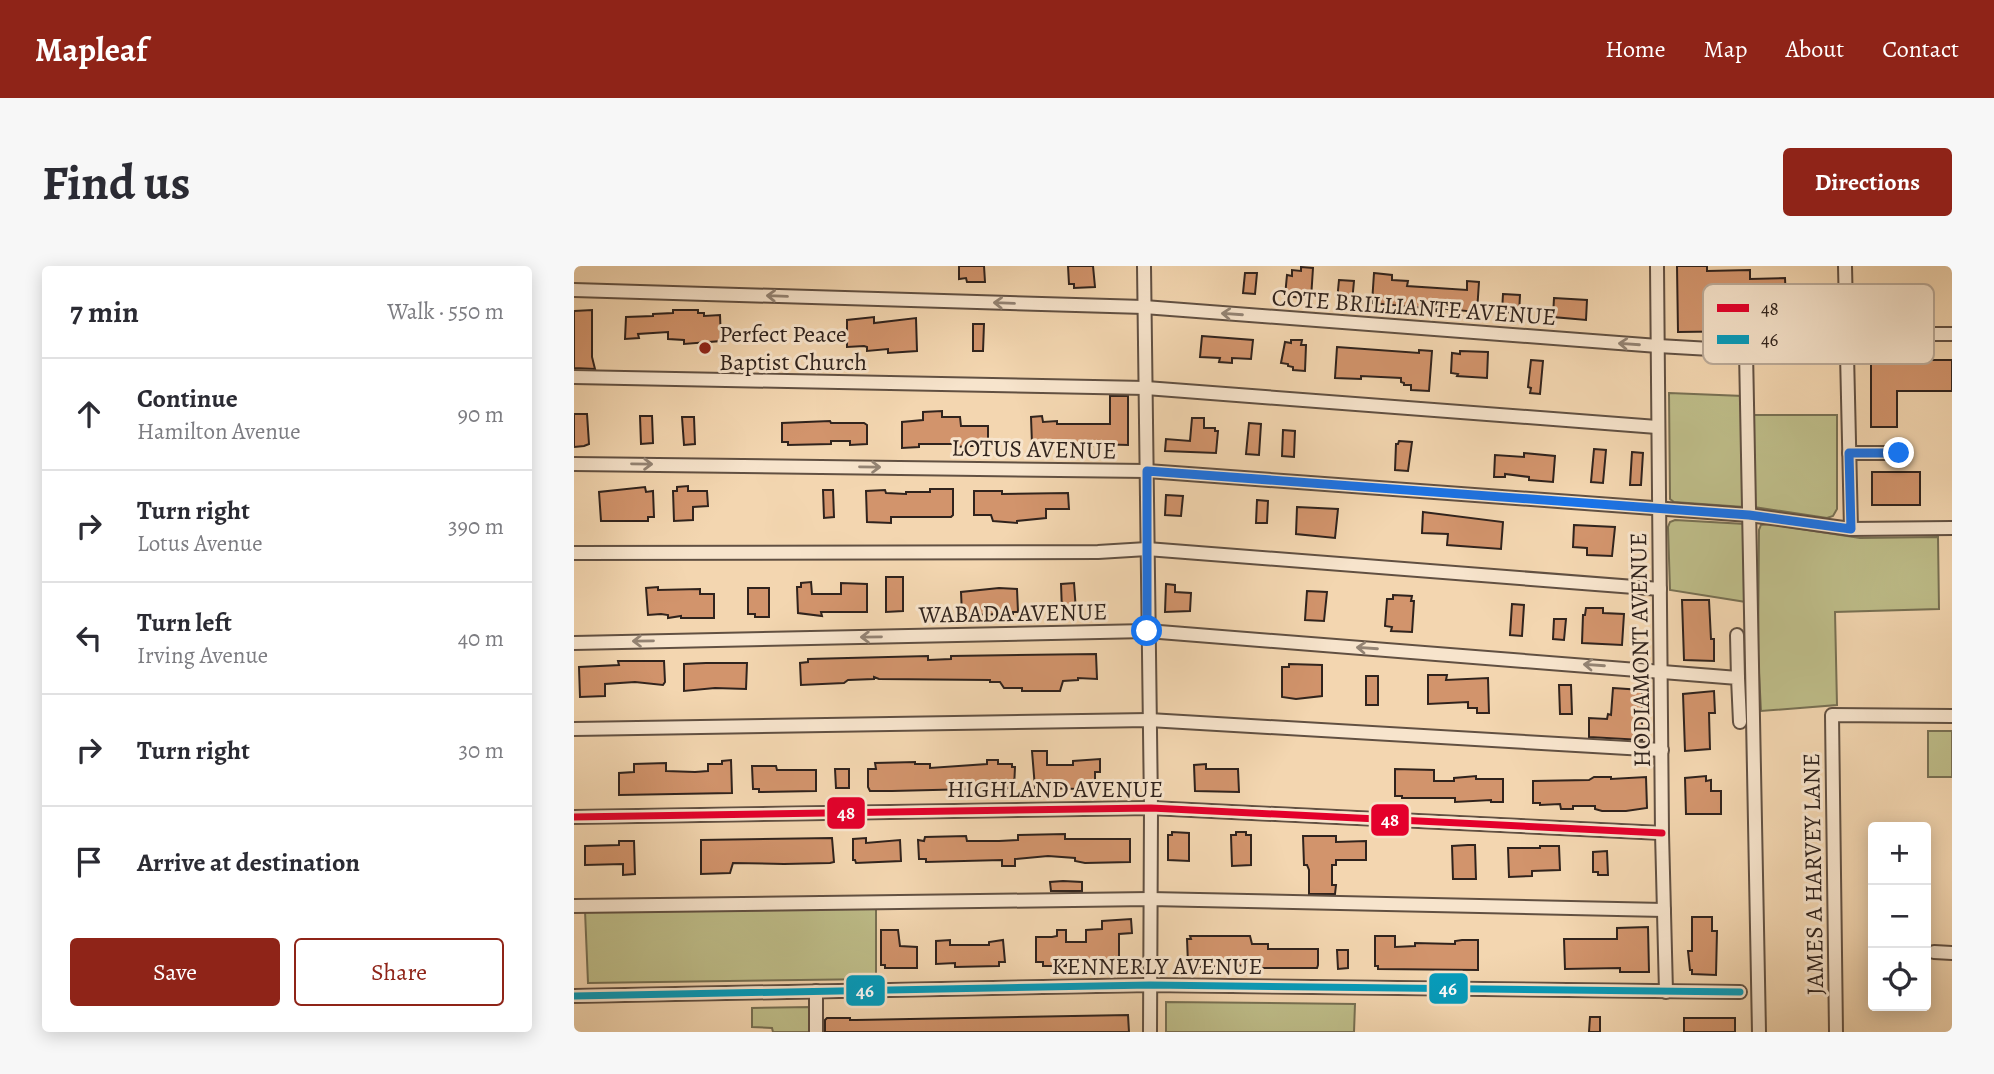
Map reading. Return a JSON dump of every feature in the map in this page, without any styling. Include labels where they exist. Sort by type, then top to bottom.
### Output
[{"type":"street","points":[[1144,266],[1151,808],[1150,1032]]},
{"type":"street","name":"HODIAMONT AVENUE","points":[[1657,266],[1666,992]]},
{"type":"street","points":[[1845,266],[1845,284]]},
{"type":"street","name":"COTE BRILLIANTE AVENUE","points":[[574,290],[1144,307],[1703,349]]},
{"type":"street","points":[[1934,334],[1952,334]]},
{"type":"street","name":"COTE BRILLIANTE AVENUE","points":[[1746,364],[1749,515]]},
{"type":"street","points":[[1847,364],[1851,529]]},
{"type":"street","points":[[574,377],[1146,388],[1657,427]]},
{"type":"street","points":[[1849,453],[1899,453]]},
{"type":"street","name":"LOTUS AVENUE","points":[[574,464],[1147,471],[1749,515],[1851,529],[1952,528]]},
{"type":"street","points":[[1749,515],[1759,1032]]},
{"type":"street","points":[[574,553],[1098,552],[1147,549],[1660,589]]},
{"type":"street","name":"WABADA AVENUE","points":[[574,643],[1147,631],[1738,678]]},
{"type":"street","points":[[1737,635],[1740,722]]},
{"type":"street","name":"JAMES A HARVEY LANE","points":[[1836,1032],[1832,716],[1952,716]]},
{"type":"street","points":[[574,729],[1149,720],[1662,750]]},
{"type":"street","name":"HIGHLAND AVENUE","points":[[574,817],[1151,808],[1662,832]]},
{"type":"street","points":[[574,906],[1150,899],[1664,909]]},
{"type":"street","points":[[1934,952],[1952,953]]},
{"type":"street","name":"KENNERLY AVENUE","points":[[574,996],[1150,985],[1740,992]]},
{"type":"street","points":[[816,991],[816,1032]]},
{"type":"shaded area","points":[[1669,393],[1743,396],[1744,507],[1674,502],[1670,499]]},
{"type":"shaded area","points":[[1752,415],[1837,415],[1837,509],[1833,516],[1827,518],[1754,507]]},
{"type":"shaded area","points":[[1675,520],[1745,524],[1746,602],[1670,590],[1668,527],[1670,522]]},
{"type":"shaded area","points":[[1761,525],[1860,538],[1938,537],[1939,609],[1835,612],[1837,705],[1761,711],[1758,654],[1759,530]]},
{"type":"shaded area","points":[[1928,731],[1952,731],[1952,777],[1928,777]]},
{"type":"shaded area","points":[[876,907],[876,979],[588,983],[585,911]]},
{"type":"shaded area","points":[[1166,1002],[1355,1004],[1354,1032],[1166,1032]]},
{"type":"shaded area","points":[[811,1007],[811,1032],[773,1032],[772,1028],[752,1027],[752,1008]]},
{"type":"building","points":[[959,266],[984,266],[985,282],[959,279]]},
{"type":"building","points":[[1068,266],[1093,266],[1095,287],[1074,288],[1074,284],[1069,284]]},
{"type":"building","points":[[1677,266],[1707,266],[1707,271],[1750,270],[1750,279],[1785,278],[1785,284],[1703,284],[1703,332],[1678,332]]},
{"type":"building","points":[[1301,267],[1313,268],[1311,299],[1285,296],[1287,275],[1292,276],[1292,270],[1301,271]]},
{"type":"building","points":[[1245,273],[1257,273],[1255,294],[1243,293]]},
{"type":"building","points":[[1374,273],[1392,275],[1392,280],[1408,281],[1407,286],[1467,290],[1467,281],[1479,282],[1477,312],[1436,308],[1436,311],[1423,310],[1424,308],[1372,303]]},
{"type":"building","points":[[1339,280],[1354,281],[1352,302],[1337,301]]},
{"type":"building","points":[[1503,294],[1520,295],[1519,313],[1502,312]]},
{"type":"building","points":[[1554,298],[1587,300],[1586,320],[1553,317]]},
{"type":"building","points":[[592,310],[592,357],[595,369],[574,368],[574,311]]},
{"type":"building","points":[[673,310],[698,310],[698,313],[704,313],[704,316],[720,315],[721,341],[684,344],[684,340],[668,339],[668,332],[638,334],[639,338],[625,339],[626,317],[653,316],[673,313]]},
{"type":"building","points":[[874,317],[874,323],[916,318],[917,351],[888,353],[888,349],[867,351],[864,346],[847,347],[847,320]]},
{"type":"building","points":[[973,324],[984,324],[983,351],[973,351]]},
{"type":"building","points":[[1202,336],[1253,340],[1251,359],[1232,358],[1232,363],[1219,362],[1220,358],[1200,357]]},
{"type":"building","points":[[1291,340],[1302,340],[1301,345],[1306,345],[1305,371],[1293,370],[1288,364],[1281,363],[1285,342],[1291,343]]},
{"type":"building","points":[[1337,347],[1419,353],[1419,350],[1432,351],[1429,391],[1411,390],[1411,385],[1404,385],[1401,378],[1335,378]]},
{"type":"building","points":[[1460,351],[1488,352],[1487,378],[1457,376],[1458,374],[1451,373],[1452,353],[1460,354]]},
{"type":"building","points":[[1531,360],[1543,361],[1540,394],[1530,393],[1531,388],[1528,387]]},
{"type":"building","points":[[1934,360],[1952,360],[1952,391],[1897,391],[1897,427],[1871,427],[1871,364],[1934,364]]},
{"type":"building","points":[[1110,396],[1128,396],[1128,445],[1093,444],[1092,448],[1082,449],[1082,445],[1078,444],[1032,444],[1031,417],[1042,416],[1043,422],[1057,421],[1057,424],[1110,424]]},
{"type":"building","points":[[942,411],[942,417],[960,417],[961,426],[988,426],[988,445],[955,447],[955,444],[919,444],[919,447],[902,448],[902,422],[923,420],[923,412]]},
{"type":"building","points":[[574,414],[587,414],[589,444],[574,447]]},
{"type":"building","points":[[640,416],[652,416],[653,443],[641,444]]},
{"type":"building","points":[[682,417],[694,417],[695,444],[684,445]]},
{"type":"building","points":[[1192,418],[1204,418],[1204,428],[1215,428],[1215,431],[1218,431],[1216,453],[1165,451],[1166,439],[1190,441]]},
{"type":"building","points":[[782,423],[864,423],[867,425],[867,444],[850,445],[850,441],[831,441],[831,444],[788,445],[788,442],[782,442]]},
{"type":"building","points":[[1249,423],[1261,424],[1259,455],[1246,454]]},
{"type":"building","points":[[1283,430],[1295,431],[1294,457],[1282,456]]},
{"type":"building","points":[[1399,441],[1412,442],[1408,471],[1395,470],[1396,444]]},
{"type":"building","points":[[1594,449],[1606,450],[1603,483],[1591,482]]},
{"type":"building","points":[[1632,452],[1643,453],[1641,485],[1630,485]]},
{"type":"building","points":[[1524,453],[1555,456],[1553,482],[1505,474],[1505,477],[1494,477],[1495,455],[1524,457]]},
{"type":"building","points":[[1872,472],[1920,472],[1920,505],[1872,505]]},
{"type":"building","points":[[688,486],[688,491],[707,491],[708,506],[693,507],[693,520],[674,521],[673,491],[677,491],[677,487]]},
{"type":"building","points":[[645,487],[646,492],[653,491],[654,517],[648,517],[648,521],[601,521],[599,492]]},
{"type":"building","points":[[930,489],[953,489],[951,517],[891,517],[891,523],[867,522],[866,491],[885,490],[886,493],[906,494],[930,492]]},
{"type":"building","points":[[823,490],[833,490],[834,517],[824,518]]},
{"type":"building","points":[[974,491],[1002,491],[1002,494],[1068,493],[1069,509],[1046,509],[1046,518],[1017,523],[993,521],[991,515],[974,515]]},
{"type":"building","points":[[1166,495],[1183,496],[1181,516],[1165,515]]},
{"type":"building","points":[[1257,500],[1268,501],[1267,523],[1256,523]]},
{"type":"building","points":[[1297,507],[1338,509],[1335,538],[1296,534]]},
{"type":"building","points":[[1423,512],[1503,522],[1501,549],[1447,545],[1448,534],[1422,533]]},
{"type":"building","points":[[1574,525],[1615,527],[1612,556],[1587,555],[1587,548],[1573,547]]},
{"type":"building","points":[[886,577],[903,577],[903,611],[886,612]]},
{"type":"building","points":[[811,582],[812,594],[841,594],[841,583],[867,584],[867,612],[821,612],[822,616],[798,613],[797,587],[801,587],[801,583]]},
{"type":"building","points":[[1074,583],[1076,611],[1062,611],[1061,584]]},
{"type":"building","points":[[1166,584],[1175,585],[1175,592],[1191,593],[1190,611],[1165,612]]},
{"type":"building","points":[[658,587],[658,590],[700,589],[700,594],[714,594],[714,618],[648,615],[646,588]]},
{"type":"building","points":[[748,588],[769,588],[769,617],[748,614]]},
{"type":"building","points":[[1017,589],[1018,612],[962,615],[961,592]]},
{"type":"building","points":[[1307,591],[1327,592],[1324,621],[1305,620]]},
{"type":"building","points":[[1393,595],[1412,596],[1412,632],[1391,631],[1392,627],[1385,626],[1387,599],[1393,599]]},
{"type":"building","points":[[1682,600],[1709,600],[1714,661],[1684,660]]},
{"type":"building","points":[[1512,604],[1524,605],[1522,636],[1510,635]]},
{"type":"building","points":[[1586,608],[1603,608],[1603,613],[1624,614],[1622,645],[1582,643],[1583,615]]},
{"type":"building","points":[[1554,619],[1566,619],[1564,640],[1553,639]]},
{"type":"building","points":[[1096,654],[1097,679],[1078,678],[1063,681],[1060,691],[1022,691],[1022,688],[1004,688],[1000,682],[990,680],[874,677],[848,680],[844,683],[801,685],[800,663],[808,662],[808,659],[928,656],[928,660],[951,659],[951,656]]},
{"type":"building","points":[[618,661],[664,661],[665,682],[663,685],[635,682],[605,684],[605,696],[580,697],[579,667],[619,665]]},
{"type":"building","points":[[747,663],[746,689],[684,691],[684,664]]},
{"type":"building","points":[[1289,664],[1322,665],[1322,696],[1296,699],[1282,697],[1282,667],[1289,667]]},
{"type":"building","points":[[1428,675],[1447,675],[1446,680],[1488,678],[1489,713],[1477,713],[1477,708],[1468,708],[1468,702],[1428,704]]},
{"type":"building","points":[[1366,676],[1378,676],[1378,705],[1366,705]]},
{"type":"building","points":[[1559,685],[1571,685],[1572,714],[1560,714]]},
{"type":"building","points":[[1613,688],[1642,690],[1642,740],[1589,737],[1589,718],[1607,719],[1608,714],[1611,715]]},
{"type":"building","points":[[1714,691],[1715,713],[1709,713],[1710,749],[1685,751],[1683,694]]},
{"type":"building","points":[[1032,751],[1047,751],[1047,765],[1073,765],[1073,761],[1100,759],[1100,772],[1095,772],[1095,783],[1082,784],[1082,789],[1035,788]]},
{"type":"building","points":[[731,760],[732,793],[619,795],[619,773],[634,772],[634,764],[666,763],[666,771],[695,772],[708,771],[708,764],[722,764],[722,761]]},
{"type":"building","points":[[987,760],[998,760],[998,764],[1012,764],[1012,767],[1015,767],[1014,788],[870,791],[868,787],[868,769],[876,769],[875,763],[915,762],[930,764],[930,768],[987,764]]},
{"type":"building","points":[[1206,764],[1206,769],[1238,769],[1239,792],[1195,791],[1194,765]]},
{"type":"building","points":[[752,766],[776,766],[777,770],[816,770],[816,791],[759,792],[759,789],[753,789]]},
{"type":"building","points":[[835,769],[849,769],[849,788],[836,788]]},
{"type":"building","points":[[1395,769],[1434,770],[1434,781],[1454,781],[1454,778],[1476,776],[1476,779],[1503,779],[1503,802],[1455,802],[1455,798],[1395,796]]},
{"type":"building","points":[[1706,776],[1706,781],[1711,780],[1711,791],[1721,791],[1721,814],[1686,814],[1685,778]]},
{"type":"building","points":[[1594,777],[1646,777],[1647,808],[1602,811],[1595,809],[1595,806],[1561,809],[1560,804],[1533,803],[1533,781],[1589,780]]},
{"type":"building","points":[[1172,832],[1189,833],[1189,861],[1168,860],[1168,835],[1172,835]]},
{"type":"building","points":[[1236,832],[1251,835],[1251,865],[1232,866],[1231,835],[1236,835]]},
{"type":"building","points":[[1065,834],[1065,839],[1130,839],[1130,862],[1085,863],[1075,861],[1075,858],[1048,856],[1015,859],[1015,866],[1002,866],[1002,860],[926,862],[926,859],[919,859],[918,840],[924,841],[925,837],[966,836],[967,841],[999,841],[1018,840],[1018,835]]},
{"type":"building","points":[[1303,836],[1336,836],[1336,842],[1366,841],[1366,860],[1336,860],[1336,865],[1332,865],[1335,894],[1309,894],[1309,870],[1307,865],[1304,865]]},
{"type":"building","points":[[832,838],[834,862],[733,863],[730,873],[701,874],[701,840]]},
{"type":"building","points":[[866,838],[866,843],[900,840],[901,861],[856,863],[853,860],[853,839]]},
{"type":"building","points":[[619,841],[634,841],[635,874],[623,875],[623,864],[585,865],[585,846],[619,845]]},
{"type":"building","points":[[1475,845],[1476,879],[1453,879],[1452,846]]},
{"type":"building","points":[[1559,846],[1560,870],[1532,871],[1532,876],[1509,877],[1508,848]]},
{"type":"building","points":[[1607,851],[1608,875],[1598,875],[1598,872],[1593,872],[1593,852]]},
{"type":"building","points":[[1050,882],[1082,882],[1082,891],[1051,891]]},
{"type":"building","points":[[1692,917],[1712,917],[1712,931],[1717,931],[1716,975],[1692,974],[1690,970],[1688,951],[1692,951]]},
{"type":"building","points":[[1131,919],[1132,933],[1119,934],[1119,961],[1066,961],[1066,966],[1043,966],[1043,962],[1036,962],[1036,937],[1057,936],[1057,930],[1066,930],[1066,942],[1086,942],[1086,930],[1102,929],[1102,921]]},
{"type":"building","points":[[1648,927],[1649,972],[1620,972],[1620,968],[1565,969],[1564,939],[1617,939],[1617,928]]},
{"type":"building","points":[[881,930],[898,930],[900,946],[917,947],[917,968],[885,968],[885,965],[881,965]]},
{"type":"building","points":[[1190,936],[1250,936],[1252,944],[1268,944],[1268,949],[1318,949],[1318,965],[1317,968],[1256,968],[1256,965],[1194,967],[1194,964],[1188,964],[1187,939],[1191,939]]},
{"type":"building","points":[[1375,936],[1395,936],[1395,947],[1415,946],[1415,943],[1455,944],[1455,941],[1478,940],[1478,970],[1378,969],[1378,966],[1375,966]]},
{"type":"building","points":[[950,940],[950,945],[989,945],[989,942],[1003,940],[1005,962],[999,962],[999,966],[955,967],[955,963],[936,964],[936,941]]},
{"type":"building","points":[[1337,950],[1348,950],[1348,968],[1338,969]]},
{"type":"building","points":[[1128,1015],[1129,1032],[825,1032],[827,1018],[856,1020]]},
{"type":"building","points":[[1590,1017],[1600,1017],[1600,1032],[1589,1032]]},
{"type":"building","points":[[1684,1018],[1735,1018],[1735,1032],[1684,1032]]},
{"type":"transit line","name":"48","points":[[574,817],[1151,808],[1662,833]]},
{"type":"transit line","name":"46","points":[[574,996],[1150,985],[1740,992]]},
{"type":"place","name":"Perfect Peace Baptist Church","points":[[705,348]]},
{"type":"route","points":[[1147,631],[1147,471],[1749,515],[1851,529],[1849,453],[1899,453]]}]
